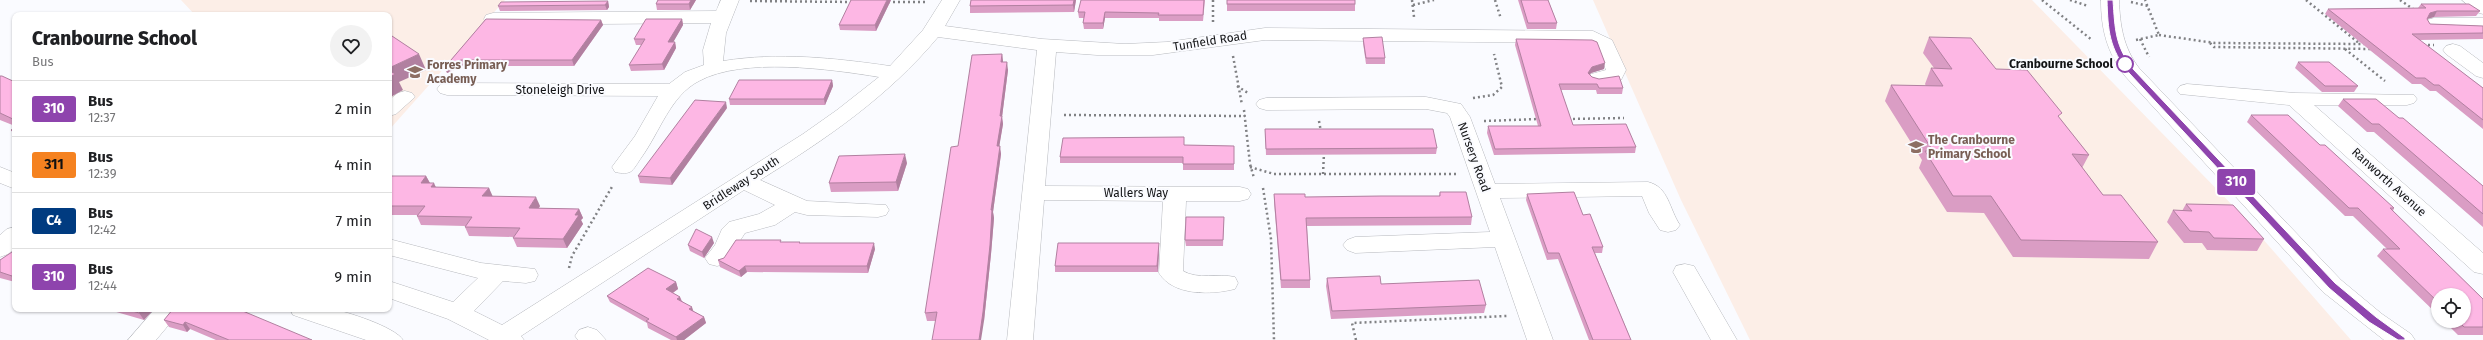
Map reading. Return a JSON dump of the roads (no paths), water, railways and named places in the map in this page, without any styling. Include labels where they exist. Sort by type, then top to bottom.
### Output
[{"type":"street","points":[[2471,0],[2483,8]]},
{"type":"street","name":"Bridleway South","points":[[507,337],[587,282],[843,115],[894,73],[932,30],[950,1]]},
{"type":"street","points":[[2120,1],[2104,40],[2309,262],[2349,301],[2402,340]]},
{"type":"street","points":[[493,20],[727,6],[713,46],[712,58],[714,67]]},
{"type":"street","points":[[2434,24],[2483,24]]},
{"type":"street","name":"Tunfield Road","points":[[932,30],[1078,50],[1173,48],[1265,34],[1525,38],[1586,36],[1602,41],[1607,47],[1616,74],[1598,78]]},
{"type":"street","points":[[1020,340],[1047,46]]},
{"type":"street","points":[[2446,47],[2483,72]]},
{"type":"street","points":[[623,167],[645,136],[662,104],[672,90],[687,79],[714,67],[766,63],[818,63],[894,73]]},
{"type":"street","name":"Stoneleigh Drive","points":[[447,89],[672,90]]},
{"type":"street","points":[[2187,90],[2295,99],[2407,99]]},
{"type":"street","points":[[392,108],[405,97]]},
{"type":"street","name":"Ranworth Avenue","points":[[2295,99],[2483,266]]},
{"type":"street","name":"Nursery Road","points":[[1266,104],[1316,105],[1426,103],[1458,115],[1540,340]]},
{"type":"street","points":[[0,174],[12,180]]},
{"type":"street","points":[[743,181],[792,204],[815,208],[878,210]]},
{"type":"street","points":[[1483,182],[1648,189],[1656,196],[1660,213],[1668,226]]},
{"type":"street","name":"Wallers Way","points":[[1033,193],[1240,194]]},
{"type":"street","points":[[1175,194],[1171,273],[1173,276],[1183,280],[1226,283]]},
{"type":"street","points":[[717,258],[726,247],[730,234],[737,227],[743,224],[767,220],[792,204]]},
{"type":"street","points":[[0,249],[12,237]]},
{"type":"street","points":[[1355,245],[1504,239]]},
{"type":"street","points":[[392,249],[446,264],[498,273],[526,275]]},
{"type":"street","points":[[1685,272],[1724,340]]},
{"type":"street","points":[[457,313],[498,273]]},
{"type":"street","points":[[392,290],[457,313],[507,337]]},
{"type":"street","points":[[141,340],[167,312]]},
{"type":"street","points":[[312,312],[360,327],[390,340]]},
{"type":"place","name":"Cranbourne School","points":[[2125,64]]},
{"type":"place","name":"Forres Primary Academy","points":[[415,72]]},
{"type":"place","name":"The Cranbourne Primary School","points":[[1916,147]]}]
